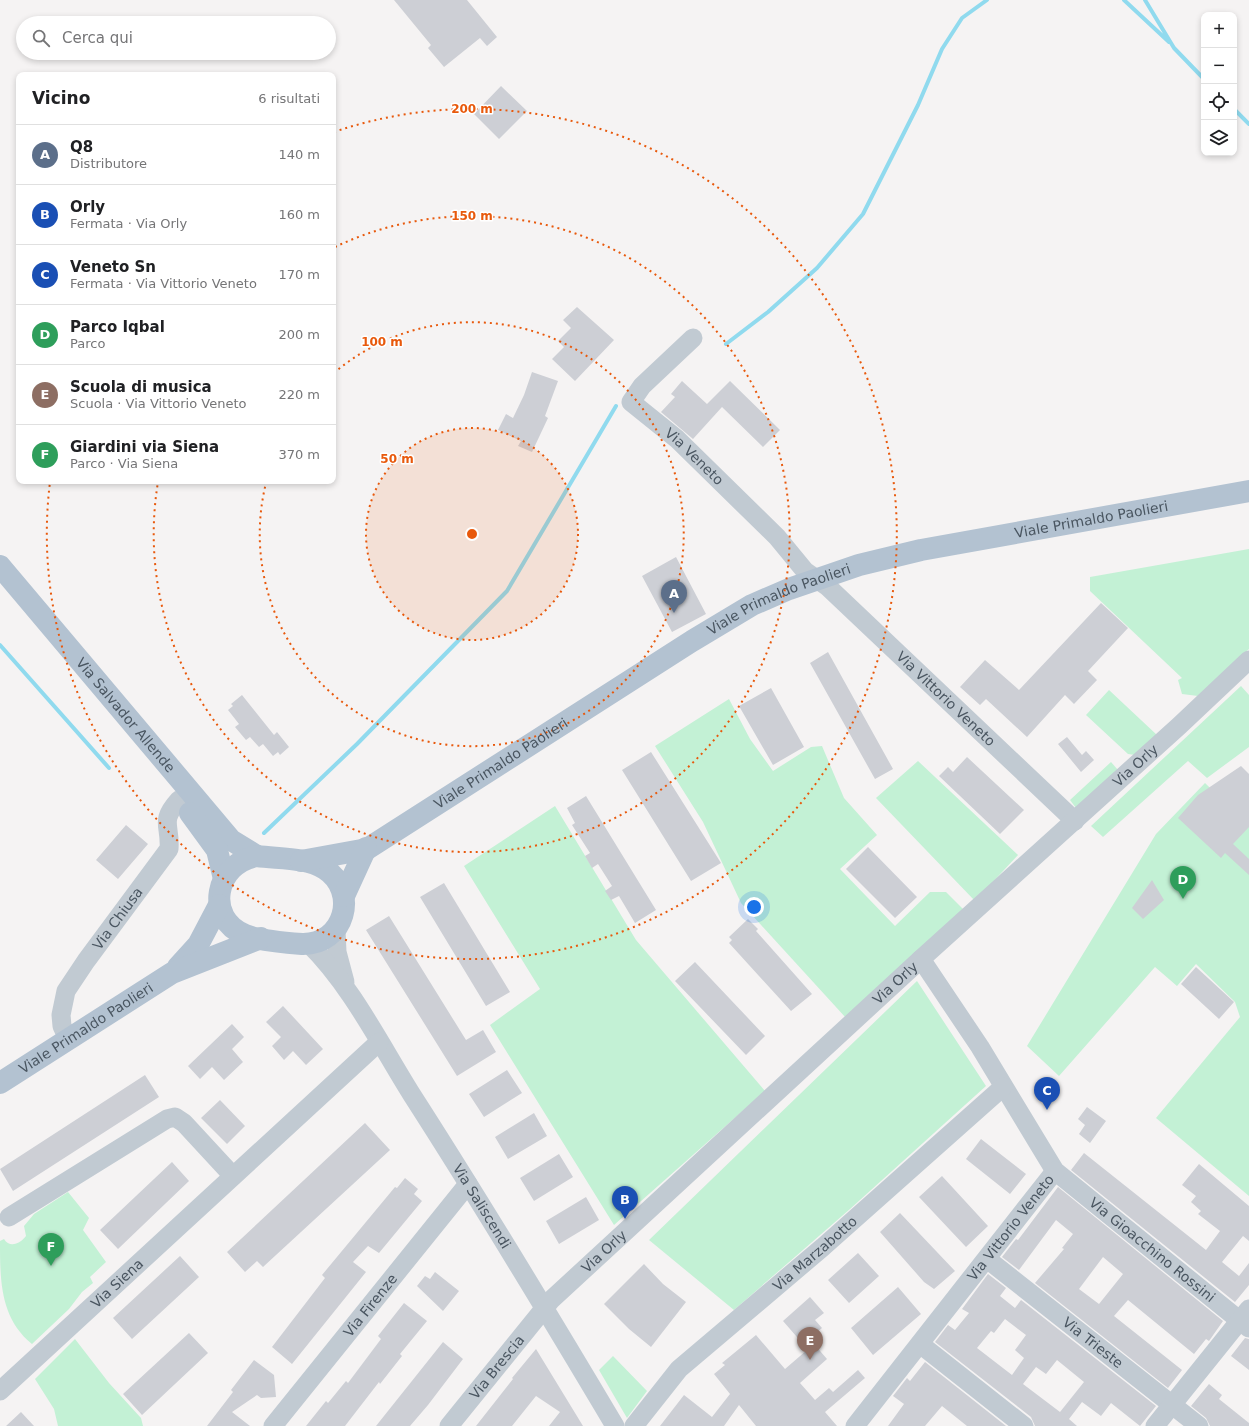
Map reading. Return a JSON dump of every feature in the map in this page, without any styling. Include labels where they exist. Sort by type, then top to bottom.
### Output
[{"type":"main road","name":"Viale Primaldo Paolieri","points":[[301,861],[326,858],[366,848],[752,605],[816,580],[859,566],[921,550],[1249,491]]},
{"type":"main road","name":"Via Salvador Allende","points":[[0,566],[231,840],[257,856]]},
{"type":"main road","name":"Via Salvador Allende","points":[[0,588],[201,826],[216,850],[224,879]]},
{"type":"main road","points":[[336,930],[342,916],[344,896],[366,848]]},
{"type":"main road","name":"Viale Primaldo Paolieri","points":[[172,973],[198,945],[219,905],[220,892],[224,879],[233,867],[248,858],[257,856],[312,863],[326,870],[338,882],[344,896]]},
{"type":"main road","name":"Viale Primaldo Paolieri","points":[[219,905],[226,919],[237,930],[246,935],[308,943],[321,940],[336,930]]},
{"type":"main road","name":"Viale Primaldo Paolieri","points":[[0,1083],[172,973],[261,938]]},
{"type":"street","name":"Via Veneto","points":[[693,338],[642,386],[631,402],[678,439],[777,537],[804,571],[816,580]]},
{"type":"street","name":"Via Vittorio Veneto","points":[[816,580],[828,586],[853,612],[1075,821]]},
{"type":"street","name":"Via Orly","points":[[543,1308],[921,959],[1183,722],[1246,668]]},
{"type":"street","name":"Via Chiusa","points":[[68,1039],[62,1026],[61,1015],[66,991],[86,961],[169,849],[167,818],[172,808],[179,800]]},
{"type":"street","name":"Via Saliscendi","points":[[336,930],[337,952],[347,989]]},
{"type":"street","name":"Via Saliscendi","points":[[308,943],[319,954],[347,989],[468,1184],[615,1426]]},
{"type":"street","name":"Via Vittorio Veneto","points":[[855,1426],[1055,1172],[980,1048],[921,959]]},
{"type":"street","name":"Via Siena","points":[[0,1392],[379,1042]]},
{"type":"street","name":"Via Marzabotto","points":[[634,1426],[679,1369],[823,1247],[1003,1087]]},
{"type":"street","points":[[9,1217],[167,1119],[175,1117],[184,1123],[234,1176]]},
{"type":"street","name":"Via Gioacchino Rossini","points":[[1055,1172],[1246,1319]]},
{"type":"street","name":"Via Firenze","points":[[273,1426],[468,1184]]},
{"type":"street","name":"Via Trieste","points":[[987,1259],[1199,1426]]},
{"type":"street","name":"Via Brescia","points":[[449,1426],[543,1308]]},
{"type":"street","points":[[1155,1426],[1172,1404],[1246,1319]]},
{"type":"street","points":[[920,1344],[1024,1426]]},
{"type":"green space","points":[[1249,549],[1249,649],[1198,696],[1182,694],[1178,680],[1182,678],[1090,591],[1090,577]]},
{"type":"green space","points":[[1241,686],[1249,695],[1249,747],[1207,778],[1188,761],[1103,837],[1091,826]]},
{"type":"green space","points":[[1109,690],[1157,735],[1135,755],[1128,754],[1086,715]]},
{"type":"green space","points":[[729,699],[750,739],[773,771],[811,747],[822,746],[844,798],[877,835],[840,869],[895,926],[930,892],[946,892],[964,910],[846,1018],[741,903],[703,822],[655,746]]},
{"type":"green space","points":[[918,761],[1018,855],[975,901],[876,798]]},
{"type":"green space","points":[[1111,762],[1118,770],[1076,808],[1070,800]]},
{"type":"green space","points":[[1205,783],[1249,826],[1249,1196],[1156,1118],[1240,1017],[1235,1002],[1196,964],[1177,986],[1155,967],[1059,1076],[1027,1046],[1156,834]]},
{"type":"green space","points":[[555,806],[636,940],[765,1091],[614,1225],[490,1025],[540,989],[464,866]]},
{"type":"green space","points":[[917,981],[986,1086],[850,1209],[734,1310],[649,1240]]},
{"type":"green space","points":[[68,1192],[89,1218],[83,1230],[106,1262],[90,1277],[93,1283],[82,1292],[69,1309],[32,1344],[21,1334],[8,1310],[4,1297],[0,1270],[0,1241],[4,1239],[9,1244],[15,1244],[21,1241],[26,1236],[24,1226],[34,1214]]},
{"type":"green space","points":[[75,1339],[109,1383],[141,1418],[143,1426],[58,1426],[54,1409],[35,1379]]},
{"type":"green space","points":[[613,1356],[647,1391],[627,1418],[599,1370]]},
{"type":"building","points":[[394,0],[467,0],[497,37],[487,46],[480,38],[444,67],[428,48],[431,45]]},
{"type":"building","points":[[501,86],[527,111],[499,139],[474,114]]},
{"type":"building","points":[[577,307],[614,340],[575,381],[552,359],[564,347],[558,341],[571,328],[563,320]]},
{"type":"building","points":[[532,372],[558,381],[545,416],[548,418],[532,452],[518,446],[521,441],[498,430],[506,414],[513,418],[524,395]]},
{"type":"building","points":[[682,381],[707,404],[730,381],[780,430],[763,447],[722,407],[693,439],[661,412],[675,397],[671,394]]},
{"type":"building","points":[[676,557],[706,614],[672,632],[642,576]]},
{"type":"building","points":[[1101,603],[1128,628],[1088,671],[1097,680],[1074,704],[1065,695],[1027,737],[986,699],[980,705],[960,687],[985,660],[1019,690]]},
{"type":"building","points":[[828,652],[893,769],[875,779],[810,663]]},
{"type":"building","points":[[771,688],[804,747],[773,765],[739,706]]},
{"type":"building","points":[[242,695],[274,735],[277,732],[289,747],[280,755],[278,752],[273,756],[263,744],[259,747],[250,737],[246,740],[235,727],[239,724],[228,710],[233,706],[231,704]]},
{"type":"building","points":[[1067,737],[1082,755],[1086,751],[1094,760],[1081,772],[1058,744]]},
{"type":"building","points":[[651,752],[721,863],[691,881],[622,770]]},
{"type":"building","points":[[967,757],[1024,810],[1000,834],[939,776],[948,767],[953,772]]},
{"type":"building","points":[[1241,766],[1249,774],[1249,827],[1233,844],[1249,859],[1249,875],[1225,853],[1221,858],[1178,818],[1198,795]]},
{"type":"building","points":[[586,796],[656,910],[635,923],[619,896],[611,900],[605,891],[612,886],[598,864],[592,868],[585,856],[590,853],[572,825],[575,823],[567,808]]},
{"type":"building","points":[[126,825],[148,844],[118,879],[96,860]]},
{"type":"building","points":[[868,847],[917,897],[895,918],[846,869]]},
{"type":"building","points":[[1152,880],[1164,900],[1143,919],[1132,908]]},
{"type":"building","points":[[444,883],[510,992],[486,1006],[420,897]]},
{"type":"building","points":[[389,916],[466,1040],[483,1030],[496,1052],[457,1076],[366,930]]},
{"type":"building","points":[[748,919],[758,929],[756,931],[812,994],[791,1011],[729,943],[732,940],[729,937]]},
{"type":"building","points":[[695,962],[765,1036],[746,1055],[675,981]]},
{"type":"building","points":[[1196,967],[1234,1002],[1219,1019],[1181,984]]},
{"type":"building","points":[[283,1006],[323,1049],[306,1065],[293,1051],[284,1060],[272,1046],[281,1037],[266,1022]]},
{"type":"building","points":[[232,1024],[244,1037],[232,1049],[243,1062],[224,1080],[212,1067],[200,1079],[188,1066]]},
{"type":"building","points":[[507,1070],[522,1093],[484,1117],[469,1094]]},
{"type":"building","points":[[145,1075],[159,1097],[13,1191],[0,1169]]},
{"type":"building","points":[[220,1100],[245,1126],[227,1144],[201,1118]]},
{"type":"building","points":[[1087,1107],[1106,1121],[1090,1143],[1079,1134],[1085,1125],[1078,1119]]},
{"type":"building","points":[[534,1113],[547,1136],[508,1159],[495,1137]]},
{"type":"building","points":[[365,1123],[390,1150],[263,1267],[257,1261],[245,1272],[227,1252]]},
{"type":"building","points":[[981,1139],[1026,1174],[1010,1194],[966,1159]]},
{"type":"building","points":[[1084,1153],[1206,1250],[1220,1231],[1198,1214],[1201,1211],[1191,1202],[1196,1196],[1182,1185],[1199,1164],[1249,1206],[1249,1241],[1243,1236],[1222,1262],[1239,1276],[1249,1263],[1249,1285],[1235,1302],[1071,1170]]},
{"type":"building","points":[[559,1154],[573,1177],[534,1201],[520,1178]]},
{"type":"building","points":[[172,1162],[189,1181],[118,1249],[100,1230]]},
{"type":"building","points":[[942,1176],[988,1226],[966,1247],[919,1197]]},
{"type":"building","points":[[405,1178],[418,1189],[414,1194],[422,1201],[379,1253],[368,1246],[353,1262],[366,1272],[292,1364],[272,1347],[325,1278],[322,1275],[395,1187],[397,1188]]},
{"type":"building","points":[[1058,1187],[1223,1321],[1209,1341],[1206,1339],[1194,1354],[1128,1300],[1114,1316],[1182,1370],[1168,1388],[1035,1283],[1064,1249],[1062,1248],[1073,1234],[1056,1220],[1019,1270],[1002,1257],[1016,1239],[1018,1240]],"holes":[[[1103,1257],[1123,1274],[1099,1304],[1079,1289]]]},
{"type":"building","points":[[586,1197],[599,1220],[559,1244],[546,1221]]},
{"type":"building","points":[[900,1213],[955,1271],[934,1289],[924,1282],[880,1232]]},
{"type":"building","points":[[858,1253],[879,1276],[849,1303],[828,1280]]},
{"type":"building","points":[[180,1256],[199,1277],[132,1339],[113,1318]]},
{"type":"building","points":[[644,1264],[663,1284],[686,1302],[651,1347],[629,1329],[604,1304]]},
{"type":"building","points":[[435,1272],[459,1291],[443,1311],[417,1286],[425,1276],[430,1279]]},
{"type":"building","points":[[988,1274],[1006,1288],[1000,1296],[1015,1308],[1021,1300],[1156,1406],[1140,1426],[1111,1403],[1101,1416],[1082,1402],[1069,1419],[1077,1426],[1035,1426],[1031,1417],[935,1342],[948,1325],[955,1330],[969,1313],[962,1309]],"holes":[[[1005,1319],[1026,1335],[1015,1350],[1024,1358],[1012,1375],[977,1348],[991,1331],[994,1333]],[[1057,1360],[1084,1382],[1060,1412],[1023,1384],[1036,1367],[1046,1374]]]},
{"type":"building","points":[[898,1287],[921,1314],[873,1355],[851,1328]]},
{"type":"building","points":[[810,1297],[824,1313],[815,1320],[822,1328],[803,1344],[783,1321]]},
{"type":"building","points":[[404,1303],[427,1321],[400,1354],[402,1356],[380,1384],[379,1382],[345,1426],[306,1426],[326,1401],[328,1403],[346,1381],[348,1383],[381,1339],[378,1336]]},
{"type":"building","points":[[189,1333],[208,1353],[142,1415],[123,1394]]},
{"type":"building","points":[[756,1335],[785,1369],[814,1344],[827,1359],[800,1383],[815,1400],[829,1388],[833,1392],[858,1370],[865,1378],[825,1412],[837,1426],[756,1426],[739,1405],[724,1426],[660,1426],[684,1395],[712,1417],[730,1394],[714,1374],[725,1365],[722,1363]]},
{"type":"building","points":[[1245,1338],[1249,1339],[1249,1370],[1231,1356]]},
{"type":"building","points":[[443,1342],[463,1359],[428,1405],[410,1426],[376,1426]]},
{"type":"building","points":[[536,1349],[583,1426],[549,1426],[560,1412],[536,1396],[512,1426],[476,1426],[513,1379],[512,1378]]},
{"type":"building","points":[[254,1360],[274,1375],[276,1397],[261,1398],[257,1395],[232,1412],[250,1426],[207,1426],[233,1392],[231,1390]]},
{"type":"building","points":[[925,1362],[1006,1426],[967,1426],[942,1406],[925,1426],[888,1426],[904,1404],[893,1396],[907,1378],[910,1381]]},
{"type":"building","points":[[1209,1384],[1222,1395],[1219,1399],[1249,1423],[1249,1426],[1210,1426],[1206,1418],[1191,1406]]},
{"type":"building","points":[[21,1412],[34,1426],[6,1426]]},
{"type":"waterway","points":[[726,344],[768,312],[817,268],[863,214],[918,105],[942,49],[962,18],[987,0]]},
{"type":"waterway","points":[[1124,0],[1169,42]]},
{"type":"waterway","points":[[1145,0],[1174,48],[1201,76]]},
{"type":"waterway","points":[[1237,112],[1249,124]]},
{"type":"waterway","points":[[264,833],[357,744],[507,591],[616,406]]},
{"type":"waterway","points":[[0,645],[109,768]]},
{"type":"place","name":"Q8","points":[[674,613]]},
{"type":"place","name":"Parco Iqbal","points":[[1183,899]]},
{"type":"place","name":"Veneto Sn","points":[[1047,1110]]},
{"type":"place","name":"Orly","points":[[625,1219]]},
{"type":"place","name":"Giardini via Siena","points":[[51,1266]]},
{"type":"place","name":"Scuola di musica","points":[[810,1360]]}]
